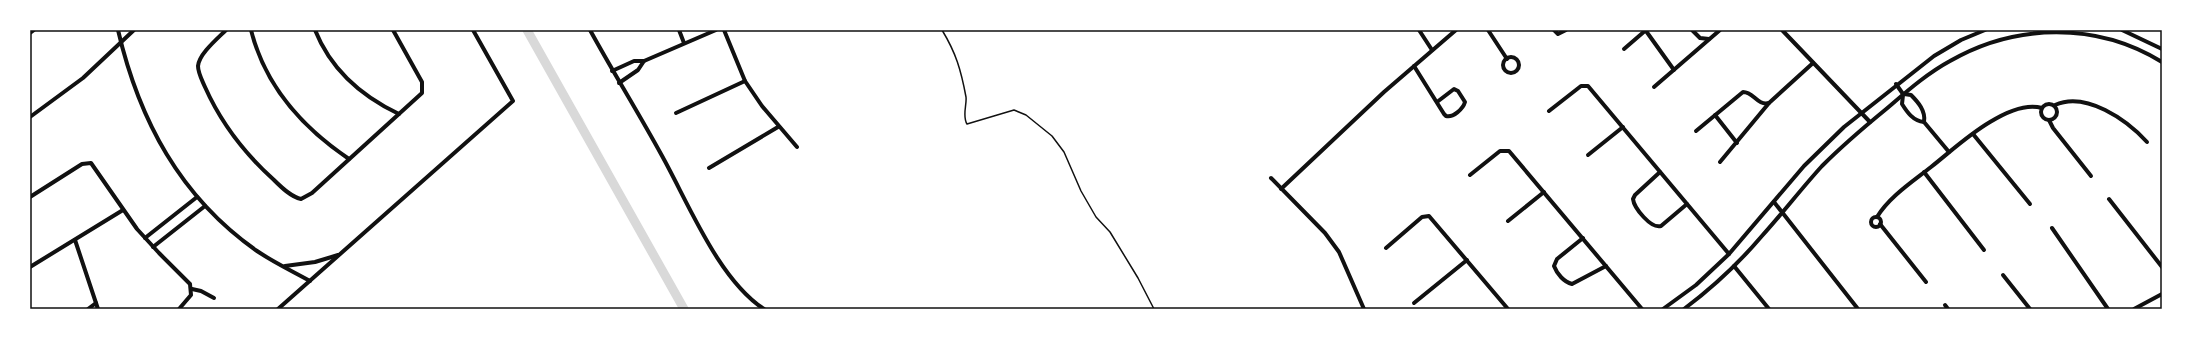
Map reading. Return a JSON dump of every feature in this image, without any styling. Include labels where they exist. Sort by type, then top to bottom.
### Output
[{"type":"street","points":[[30,34],[34,30]]},
{"type":"street","points":[[118,30],[134,86],[145,115],[170,160],[197,197],[242,239],[264,256],[310,281]]},
{"type":"street","points":[[30,117],[83,78],[134,30]]},
{"type":"street","points":[[226,30],[205,53],[198,64],[199,73],[212,102],[236,140],[277,183],[294,196],[301,199],[312,192],[419,97],[423,90],[422,82],[393,30]]},
{"type":"street","points":[[251,30],[265,68],[288,106],[318,136],[349,159]]},
{"type":"street","points":[[316,30],[327,54],[345,77],[371,98],[399,114]]},
{"type":"street","points":[[278,309],[513,101],[473,30]]},
{"type":"street","points":[[590,30],[726,273],[741,290],[764,309]]},
{"type":"street","points":[[678,30],[684,43]]},
{"type":"street","points":[[612,71],[634,61],[644,61],[716,30]]},
{"type":"street","points":[[724,30],[744,81],[778,127],[797,147]]},
{"type":"street","points":[[1419,30],[1432,50]]},
{"type":"street","points":[[1281,189],[1384,92],[1456,30]]},
{"type":"street","points":[[1488,30],[1507,59]]},
{"type":"street","points":[[1554,30],[1558,34],[1566,30]]},
{"type":"street","points":[[1624,49],[1646,30],[1674,70]]},
{"type":"street","points":[[1692,30],[1700,38],[1710,39]]},
{"type":"street","points":[[1654,87],[1720,30]]},
{"type":"street","points":[[1782,30],[1870,122]]},
{"type":"street","points":[[1663,309],[1696,285],[1729,254],[1828,142],[1861,113],[1896,84],[1945,49],[1985,30]]},
{"type":"street","points":[[2018,30],[2022,32]]},
{"type":"street","points":[[2122,30],[2162,49]]},
{"type":"street","points":[[1684,309],[1734,266],[1823,166],[1870,122],[1903,94],[1936,70],[1962,54],[1991,42],[2022,32],[2052,31],[2094,35],[2123,43],[2162,62]]},
{"type":"street","points":[[619,83],[638,70],[644,61]]},
{"type":"street","points":[[1720,162],[1770,103],[1814,63]]},
{"type":"street","points":[[1414,66],[1436,102],[1448,117],[1452,116],[1463,107],[1465,102],[1458,91],[1454,89],[1436,102]]},
{"type":"street","points":[[676,113],[744,81]]},
{"type":"street","points":[[1896,84],[1903,94],[1911,96],[1922,108],[1924,122]]},
{"type":"street","points":[[1549,111],[1581,86],[1585,85],[1623,127],[1729,254]]},
{"type":"street","points":[[1696,131],[1743,92],[1748,92],[1760,103],[1770,103]]},
{"type":"street","points":[[1903,94],[1901,100],[1903,106],[1914,119],[1924,122],[1949,152]]},
{"type":"street","points":[[1880,224],[1877,227],[1871,224],[1871,220],[1924,172],[1973,134],[2010,112],[2028,108],[2042,108],[2048,103],[2054,105],[2073,102],[2105,111],[2124,122],[2147,142]]},
{"type":"street","points":[[2049,120],[2057,114],[2054,105]]},
{"type":"street","points":[[2042,108],[2043,117],[2049,120],[2053,128],[2091,176]]},
{"type":"street","points":[[1715,115],[1737,143]]},
{"type":"street","points":[[709,168],[778,127]]},
{"type":"street","points":[[1588,155],[1623,127]]},
{"type":"street","points":[[1973,134],[2030,204]]},
{"type":"street","points":[[1470,175],[1499,152],[1507,150],[1642,309]]},
{"type":"street","points":[[30,197],[82,164],[90,162],[95,166],[123,210],[145,238],[187,280],[192,289],[190,297],[179,309]]},
{"type":"street","points":[[1660,172],[1635,195],[1633,199],[1635,205],[1652,225],[1657,227],[1661,226],[1687,204]]},
{"type":"street","points":[[1924,172],[1984,250]]},
{"type":"street","points":[[1271,178],[1325,234],[1339,252],[1364,309]]},
{"type":"street","points":[[1508,221],[1544,192]]},
{"type":"street","points":[[145,238],[197,197]]},
{"type":"street","points":[[2109,199],[2162,267]]},
{"type":"street","points":[[1774,202],[1858,309]]},
{"type":"street","points":[[153,247],[205,206]]},
{"type":"street","points":[[30,267],[123,210]]},
{"type":"street","points":[[1386,248],[1420,218],[1427,216],[1432,219],[1508,309]]},
{"type":"street","points":[[1876,217],[1880,219],[1880,224],[1926,282]]},
{"type":"street","points":[[2052,228],[2108,309]]},
{"type":"street","points":[[1583,238],[1557,259],[1554,266],[1559,275],[1567,283],[1572,284],[1606,266]]},
{"type":"street","points":[[75,240],[98,309]]},
{"type":"street","points":[[284,266],[315,262],[340,255]]},
{"type":"street","points":[[1414,303],[1467,260]]},
{"type":"street","points":[[1734,266],[1769,309]]},
{"type":"street","points":[[2003,275],[2030,309]]},
{"type":"street","points":[[192,289],[201,291],[214,298]]},
{"type":"street","points":[[2134,309],[2162,294]]},
{"type":"street","points":[[88,309],[96,303]]},
{"type":"path","points":[[942,30],[958,59],[966,99],[965,120],[967,124],[1014,110],[1026,115],[1052,136],[1064,152],[1081,190],[1096,217],[1110,232],[1154,309]]},
{"type":"waterway","points":[[527,30],[684,309]]}]
